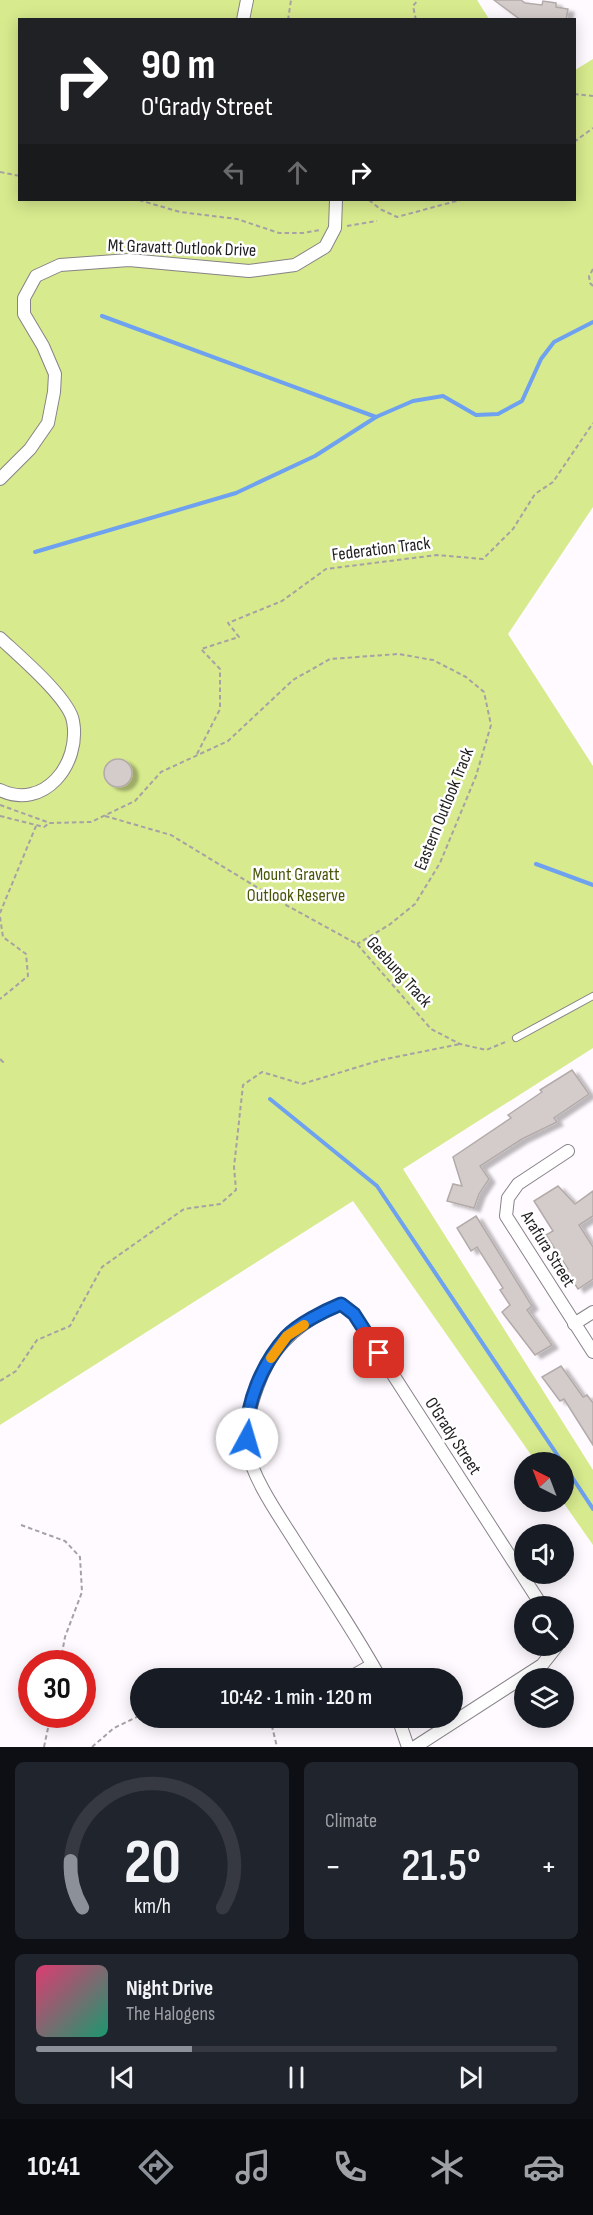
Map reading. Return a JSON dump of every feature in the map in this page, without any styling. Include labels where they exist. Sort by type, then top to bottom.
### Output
[{"type":"street","points":[[243,18],[247,0]]},
{"type":"street","points":[[335,228],[336,201]]},
{"type":"street","name":"Mt Gravatt Outlook Drive","points":[[0,479],[30,450],[48,423],[54,392],[55,374],[43,346],[24,314],[24,298],[36,276],[60,265],[129,260],[249,271],[295,265],[324,247],[335,228]]},
{"type":"street","points":[[0,638],[40,676],[63,704],[73,720],[73,745],[68,765],[50,785],[35,795],[12,795],[0,790]]},
{"type":"street","name":"Arafura Street","points":[[568,1151],[518,1184],[508,1198],[506,1216],[593,1352]]},
{"type":"street","name":"O'Grady Street","points":[[374,1668],[265,1494],[248,1452],[247,1426],[254,1395],[268,1362],[287,1336],[324,1311],[341,1304],[354,1314],[536,1596]]},
{"type":"street","points":[[574,1324],[593,1312]]},
{"type":"street","points":[[415,1747],[542,1665],[549,1656]]},
{"type":"street","points":[[367,1668],[372,1665]]},
{"type":"street","points":[[401,1728],[408,1747]]},
{"type":"lane","points":[[516,1038],[593,996]]},
{"type":"path","points":[[288,18],[291,0]]},
{"type":"path","points":[[416,18],[413,6],[418,0]]},
{"type":"path","points":[[576,94],[593,96]]},
{"type":"path","points":[[576,141],[593,128]]},
{"type":"path","points":[[0,172],[18,176]]},
{"type":"path","points":[[142,201],[180,212],[237,219],[279,233],[303,233],[377,221]]},
{"type":"path","points":[[370,201],[380,209],[397,217],[456,201]]},
{"type":"path","points":[[593,269],[589,276],[593,286]]},
{"type":"path","name":"Federation Track","points":[[197,754],[220,709],[220,669],[201,649],[239,637],[228,623],[282,601],[326,569],[437,555],[483,559],[513,529],[535,494],[553,482],[593,423]]},
{"type":"path","name":"Eastern Outlook Track","points":[[197,754],[228,741],[293,680],[330,658],[398,654],[433,660],[466,677],[484,692],[491,725],[476,776],[440,862],[415,904],[389,925],[357,944]]},
{"type":"path","points":[[105,816],[135,801],[161,772],[197,754]]},
{"type":"path","name":"Geebung Track","points":[[0,805],[50,823],[91,822],[105,816],[171,835],[286,905],[357,944],[431,1029],[460,1044],[486,1050],[516,1038]]},
{"type":"path","points":[[0,816],[36,826],[44,827],[50,823]]},
{"type":"path","points":[[0,999],[28,976],[26,954],[3,937],[0,915],[36,826]]},
{"type":"path","points":[[0,1381],[16,1371],[37,1340],[70,1326],[102,1267],[184,1209],[220,1204],[236,1190],[234,1167],[243,1085],[262,1072],[302,1084],[381,1060],[460,1044]]},
{"type":"path","points":[[21,1525],[65,1541],[80,1557],[82,1593],[65,1637],[63,1650]]},
{"type":"path","points":[[92,1747],[114,1728],[130,1720]]},
{"type":"path","points":[[44,1747],[48,1728]]},
{"type":"path","points":[[272,1728],[277,1747]]},
{"type":"green space","name":"Mount Gravatt Outlook Reserve","points":[[0,0],[477,0],[488,18],[18,18],[18,201],[576,201],[576,69],[593,59],[593,507],[508,634],[593,766],[593,1048],[403,1169],[593,1470],[593,1545],[570,1512],[574,1512],[574,1452],[529,1452],[353,1201],[0,1425]]},
{"type":"building","points":[[494,0],[521,0],[525,3],[542,5],[543,1],[556,3],[556,7],[568,9],[566,18],[518,18]]},
{"type":"building","points":[[118,759],[128,763],[132,773],[128,783],[118,787],[108,783],[104,773],[108,763]]},
{"type":"building","points":[[572,1070],[589,1094],[554,1118],[557,1122],[522,1139],[480,1166],[489,1179],[479,1194],[474,1208],[447,1201],[453,1184],[462,1186],[453,1157],[511,1118],[508,1115],[542,1092],[540,1090]]},
{"type":"building","points":[[558,1186],[575,1204],[593,1191],[593,1216],[579,1225],[593,1247],[593,1279],[578,1289],[546,1235],[553,1231],[534,1201]]},
{"type":"building","points":[[476,1216],[532,1306],[527,1310],[552,1345],[535,1355],[502,1312],[510,1305],[500,1290],[503,1288],[477,1247],[471,1251],[457,1228]]},
{"type":"building","points":[[561,1366],[583,1397],[587,1395],[593,1403],[593,1445],[564,1399],[560,1401],[542,1377]]},
{"type":"waterway","points":[[102,316],[376,417]]},
{"type":"waterway","points":[[35,552],[236,493],[315,456],[376,417],[413,401],[443,396],[476,415],[498,414],[522,401],[541,359],[554,342],[593,322]]},
{"type":"waterway","points":[[536,864],[593,885]]},
{"type":"waterway","points":[[270,1099],[377,1186],[555,1452]]},
{"type":"waterway","points":[[574,1480],[593,1509]]},
{"type":"slow traffic","points":[[271,1358],[287,1336],[304,1325]]},
{"type":"route","points":[[247,1439],[247,1426],[254,1395],[268,1362],[287,1336],[324,1311],[341,1304],[354,1314],[379,1353]]}]
